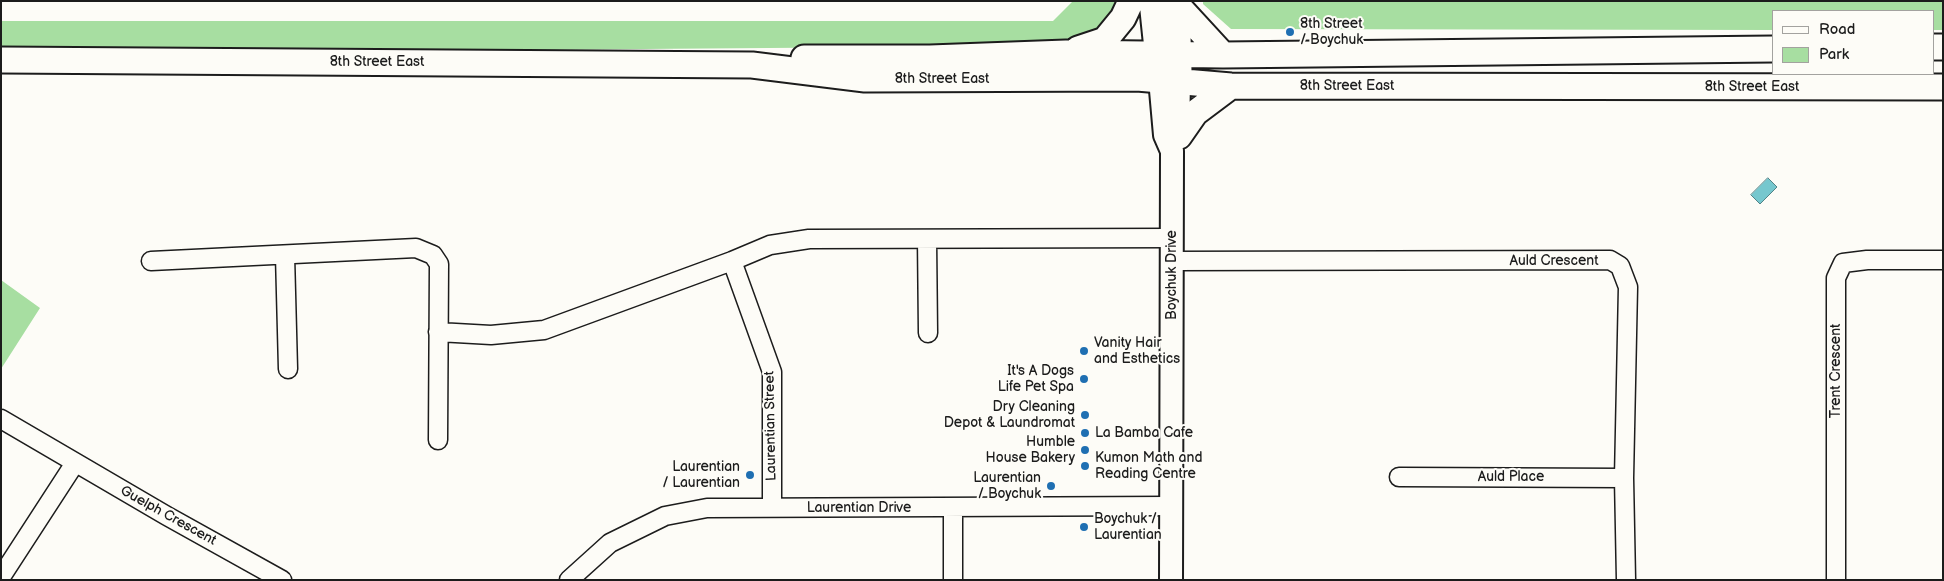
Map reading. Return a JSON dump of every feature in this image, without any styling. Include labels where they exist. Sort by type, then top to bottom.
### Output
[{"type":"main road","points":[[1066,53],[1105,40],[1123,18],[1132,1]]},
{"type":"main road","name":"Boychuk Drive","points":[[1152,1],[1168,54]]},
{"type":"main road","points":[[1177,3],[1223,54]]},
{"type":"main road","name":"Boychuk Drive","points":[[1169,80],[1168,54],[1177,3]]},
{"type":"main road","name":"8th Street East","points":[[752,65],[786,58],[930,58],[1066,53],[1223,54],[1772,49]]},
{"type":"main road","name":"8th Street East","points":[[1,60],[752,65],[865,79],[1169,80],[1231,86],[1943,87]]},
{"type":"main road","points":[[1175,144],[1195,113],[1231,86]]},
{"type":"street","name":"Boychuk Drive","points":[[1169,80],[1165,135],[1175,144],[1172,238],[1171,580]]},
{"type":"street","points":[[438,332],[491,335],[544,330],[732,261],[770,245],[809,239],[1172,238]]},
{"type":"street","points":[[927,239],[928,333]]},
{"type":"street","points":[[151,261],[416,248],[433,255],[439,264],[438,440]]},
{"type":"street","points":[[285,255],[288,369]]},
{"type":"street","name":"Auld Crescent","points":[[1172,261],[1610,260],[1620,266],[1628,287],[1624,478],[1626,580]]},
{"type":"street","name":"Trent Crescent","points":[[1836,580],[1836,278],[1843,263],[1867,260],[1943,260]]},
{"type":"street","name":"Laurentian Street","points":[[732,261],[772,372],[772,507]]},
{"type":"street","name":"Guelph Crescent","points":[[1,419],[257,574],[282,580]]},
{"type":"street","points":[[1,577],[75,463]]},
{"type":"street","name":"Auld Place","points":[[1399,477],[1624,478]]},
{"type":"street","name":"Laurentian Drive","points":[[568,580],[610,543],[665,516],[707,508],[1171,506]]},
{"type":"street","points":[[952,580],[953,508]]},
{"type":"green space","points":[[1073,1],[1123,1],[1114,16],[1103,26],[1081,36],[1019,46],[17,54],[1,52],[1,21],[1053,21]]},
{"type":"green space","points":[[1203,1],[1943,1],[1943,30],[1934,30],[1934,10],[1772,10],[1772,30],[1231,29],[1203,4]]},
{"type":"green space","points":[[1,280],[40,308],[1,369]]},
{"type":"water","points":[[1768,178],[1777,187],[1760,204],[1751,195]]},
{"type":"place","name":"8th Street / Boychuk","points":[[1290,32]]},
{"type":"place","name":"Vanity Hair and Esthetics","points":[[1084,351]]},
{"type":"place","name":"It's A Dogs Life Pet Spa","points":[[1084,379]]},
{"type":"place","name":"Dry Cleaning Depot & Laundromat","points":[[1085,415]]},
{"type":"place","name":"La Bamba Cafe","points":[[1085,433]]},
{"type":"place","name":"Humble House Bakery","points":[[1085,450]]},
{"type":"place","name":"Kumon Math and Reading Centre","points":[[1085,466]]},
{"type":"place","name":"Laurentian / Laurentian","points":[[750,475]]},
{"type":"place","name":"Laurentian / Boychuk","points":[[1051,486]]},
{"type":"place","name":"Boychuk / Laurentian","points":[[1084,527]]}]
